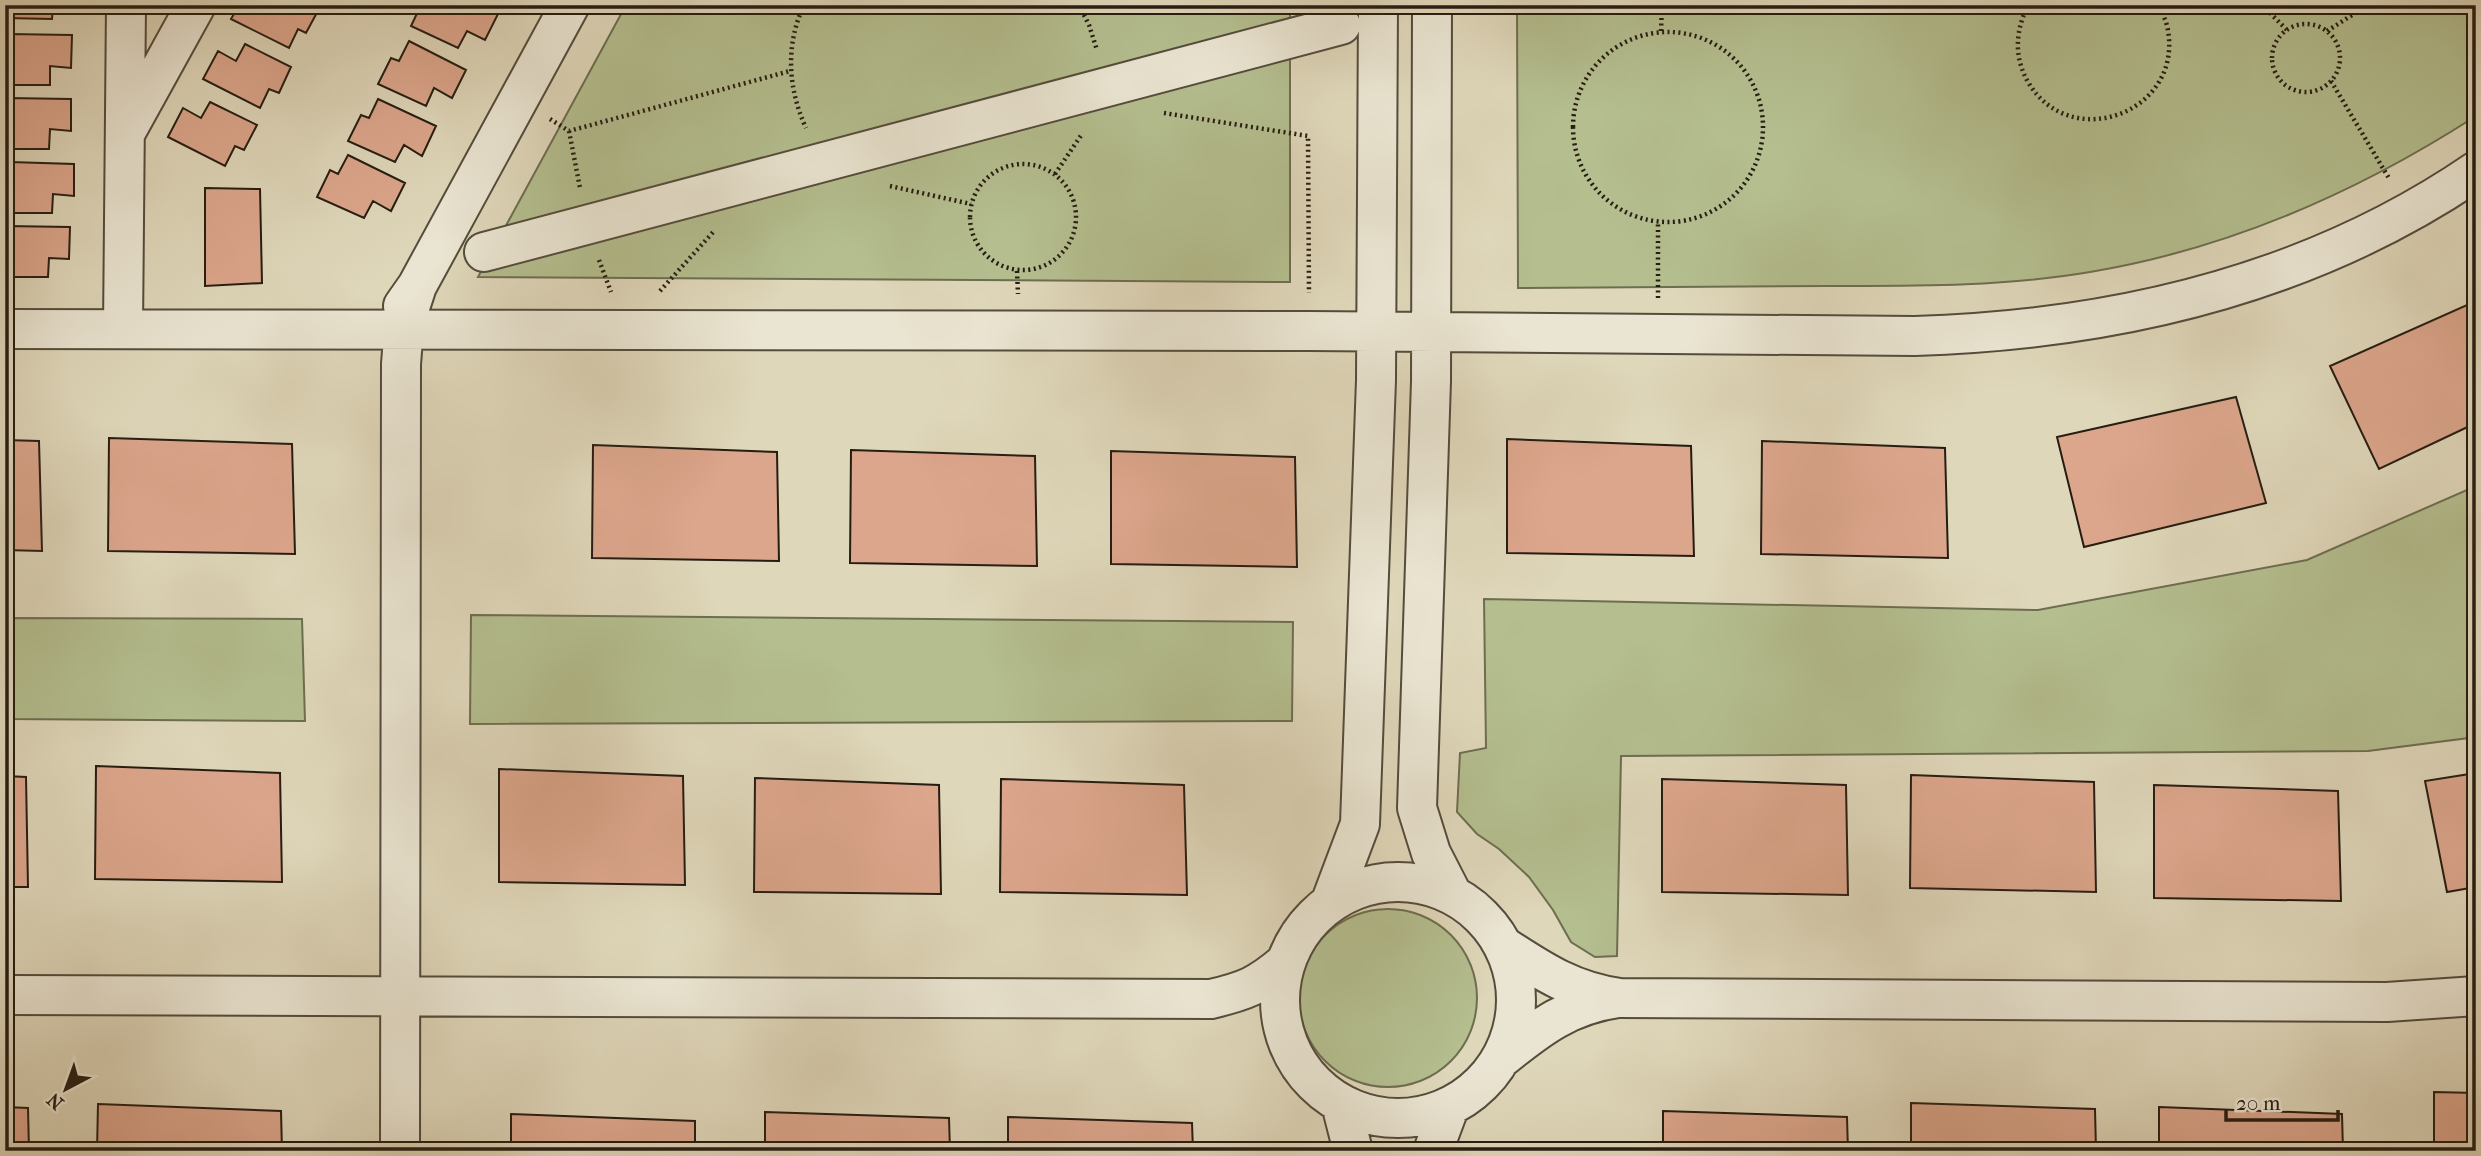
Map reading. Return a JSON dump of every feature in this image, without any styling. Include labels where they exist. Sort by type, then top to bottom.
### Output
[{"type":"street","points":[[123,330],[126,5]]},
{"type":"street","points":[[125,135],[195,5]]},
{"type":"street","points":[[400,1151],[411,337],[416,286],[570,5]]},
{"type":"street","points":[[1331,901],[1360,824],[1376,332],[1378,5]]},
{"type":"street","points":[[1433,5],[1432,333],[1418,808],[1431,853],[1452,894]]},
{"type":"street","points":[[484,252],[1341,25]]},
{"type":"street","points":[[5,329],[411,337],[1309,331],[1915,337],[1987,334],[2128,314],[2197,298],[2266,276],[2330,250],[2408,212],[2476,171]]},
{"type":"street","points":[[411,337],[444,329],[423,316],[418,307],[416,286]]},
{"type":"street","points":[[5,995],[1211,999],[1242,992],[1263,982],[1284,963],[1303,928],[1331,901],[1360,887],[1390,881],[1422,883],[1452,894],[1483,916],[1505,947],[1516,984],[1516,1021],[1503,1057]]},
{"type":"street","points":[[1505,947],[1556,980],[1598,995],[1620,998],[2388,1002],[2476,996]]},
{"type":"street","points":[[1284,963],[1279,1004],[1288,1043],[1309,1078],[1341,1104],[1376,1117],[1413,1118],[1449,1108],[1480,1086],[1503,1057],[1543,1025],[1599,1001],[1620,998]]},
{"type":"street","points":[[1211,999],[1263,1023],[1288,1043]]},
{"type":"street","points":[[1341,1104],[1353,1151]]},
{"type":"street","points":[[1433,1151],[1449,1108]]},
{"type":"path","points":[[1661,32],[1662,5]]},
{"type":"path","points":[[2028,5],[2020,22],[2017,46],[2021,70],[2034,92],[2052,108],[2074,118],[2098,120],[2122,115],[2144,101],[2161,80],[2169,56],[2168,30],[2159,5]]},
{"type":"path","points":[[2262,5],[2287,30]]},
{"type":"path","points":[[2328,32],[2368,5]]},
{"type":"path","points":[[2308,24],[2328,32],[2339,50],[2337,72],[2331,82],[2322,89],[2299,92],[2279,80],[2274,69],[2274,47],[2287,30],[2308,24]]},
{"type":"path","points":[[1661,32],[1692,34],[1720,47],[1744,68],[1759,96],[1764,127],[1759,159],[1743,187],[1719,208],[1690,220],[1658,222],[1627,213],[1601,195],[1582,169],[1573,139],[1574,108],[1584,79],[1604,55],[1630,38],[1661,32]]},
{"type":"path","points":[[518,100],[569,131],[790,71]]},
{"type":"path","points":[[2331,82],[2408,212]]},
{"type":"path","points":[[1157,111],[1308,136],[1309,331]]},
{"type":"path","points":[[1055,174],[1082,133]]},
{"type":"path","points":[[1006,166],[1040,166],[1055,174],[1071,194],[1077,219],[1074,236],[1066,250],[1052,262],[1036,270],[1017,271],[1000,265],[985,255],[975,240],[970,222],[971,204],[979,187],[991,174],[1006,166]]},
{"type":"path","points":[[1658,222],[1658,335]]},
{"type":"green space","points":[[626,5],[1290,5],[1290,282],[478,277]]},
{"type":"green space","points":[[1517,5],[2476,5],[2476,116],[2385,169],[2290,214],[2192,249],[2090,272],[2024,281],[1958,285],[1518,288]]},
{"type":"green space","points":[[2476,486],[2476,737],[2368,751],[1621,756],[1617,956],[1595,957],[1571,942],[1553,910],[1529,877],[1499,849],[1477,834],[1457,812],[1460,753],[1486,748],[1484,599],[2038,610],[2307,560]]},
{"type":"green space","points":[[471,615],[1293,622],[1292,721],[470,724]]},
{"type":"green space","points":[[5,618],[302,619],[305,721],[5,719]]},
{"type":"green space","points":[[1388,909],[1422,916],[1451,935],[1470,964],[1477,998],[1470,1032],[1451,1061],[1422,1080],[1388,1087],[1354,1080],[1325,1061],[1306,1032],[1299,998],[1306,964],[1325,935],[1354,916]]},
{"type":"building","points":[[5,5],[53,5],[52,19],[5,18]]},
{"type":"building","points":[[239,5],[320,7],[306,33],[298,29],[289,48],[231,19]]},
{"type":"building","points":[[421,5],[485,5],[499,12],[485,40],[467,31],[458,48],[411,26]]},
{"type":"building","points":[[8,34],[72,35],[71,68],[50,66],[50,85],[5,85]]},
{"type":"building","points":[[409,41],[466,70],[452,98],[434,88],[426,106],[378,84],[391,58],[399,61]]},
{"type":"building","points":[[245,44],[291,67],[279,93],[269,89],[260,108],[203,79],[218,51],[236,61]]},
{"type":"building","points":[[7,98],[71,99],[71,131],[50,129],[49,149],[5,149]]},
{"type":"building","points":[[378,99],[436,126],[422,156],[404,145],[395,162],[348,141],[361,115],[369,118]]},
{"type":"building","points":[[210,102],[257,125],[244,150],[235,146],[225,166],[168,137],[183,108],[201,118]]},
{"type":"building","points":[[348,155],[405,183],[391,211],[373,201],[364,218],[317,197],[330,170],[338,174]]},
{"type":"building","points":[[10,162],[74,164],[74,196],[53,194],[52,213],[5,213],[5,184],[10,184]]},
{"type":"building","points":[[205,188],[260,189],[262,283],[205,286]]},
{"type":"building","points":[[6,226],[70,227],[69,259],[49,258],[48,277],[5,277]]},
{"type":"building","points":[[2476,301],[2476,423],[2379,469],[2330,366]]},
{"type":"building","points":[[2236,397],[2266,503],[2084,547],[2057,437]]},
{"type":"building","points":[[109,438],[292,444],[295,554],[108,551]]},
{"type":"building","points":[[1507,439],[1691,446],[1694,556],[1507,553]]},
{"type":"building","points":[[5,440],[39,441],[42,551],[5,550]]},
{"type":"building","points":[[1762,441],[1945,448],[1948,558],[1761,554]]},
{"type":"building","points":[[593,445],[777,452],[779,561],[592,558]]},
{"type":"building","points":[[851,450],[1035,456],[1037,566],[850,563]]},
{"type":"building","points":[[1111,451],[1295,457],[1297,567],[1111,564]]},
{"type":"building","points":[[96,766],[280,773],[282,882],[95,879]]},
{"type":"building","points":[[499,769],[683,776],[685,885],[499,882]]},
{"type":"building","points":[[2476,773],[2476,887],[2447,892],[2425,781]]},
{"type":"building","points":[[1911,775],[2094,782],[2096,892],[1910,888]]},
{"type":"building","points":[[5,776],[26,777],[28,887],[5,887]]},
{"type":"building","points":[[755,778],[939,785],[941,894],[754,892]]},
{"type":"building","points":[[1001,779],[1184,785],[1187,895],[1000,892]]},
{"type":"building","points":[[1662,779],[1846,785],[1848,895],[1662,892]]},
{"type":"building","points":[[2154,785],[2338,791],[2341,901],[2154,898]]},
{"type":"building","points":[[2434,1092],[2476,1093],[2476,1151],[2434,1151]]},
{"type":"building","points":[[1911,1103],[2095,1109],[2096,1151],[1911,1151]]},
{"type":"building","points":[[98,1104],[281,1111],[282,1151],[97,1151]]},
{"type":"building","points":[[5,1107],[28,1108],[29,1151],[5,1151]]},
{"type":"building","points":[[2159,1107],[2342,1114],[2343,1151],[2159,1151]]},
{"type":"building","points":[[1663,1111],[1847,1117],[1848,1151],[1663,1151]]},
{"type":"building","points":[[765,1112],[949,1118],[950,1151],[765,1151]]},
{"type":"building","points":[[511,1114],[695,1121],[695,1151],[511,1151]]},
{"type":"building","points":[[1008,1117],[1192,1123],[1193,1151],[1008,1151]]}]
